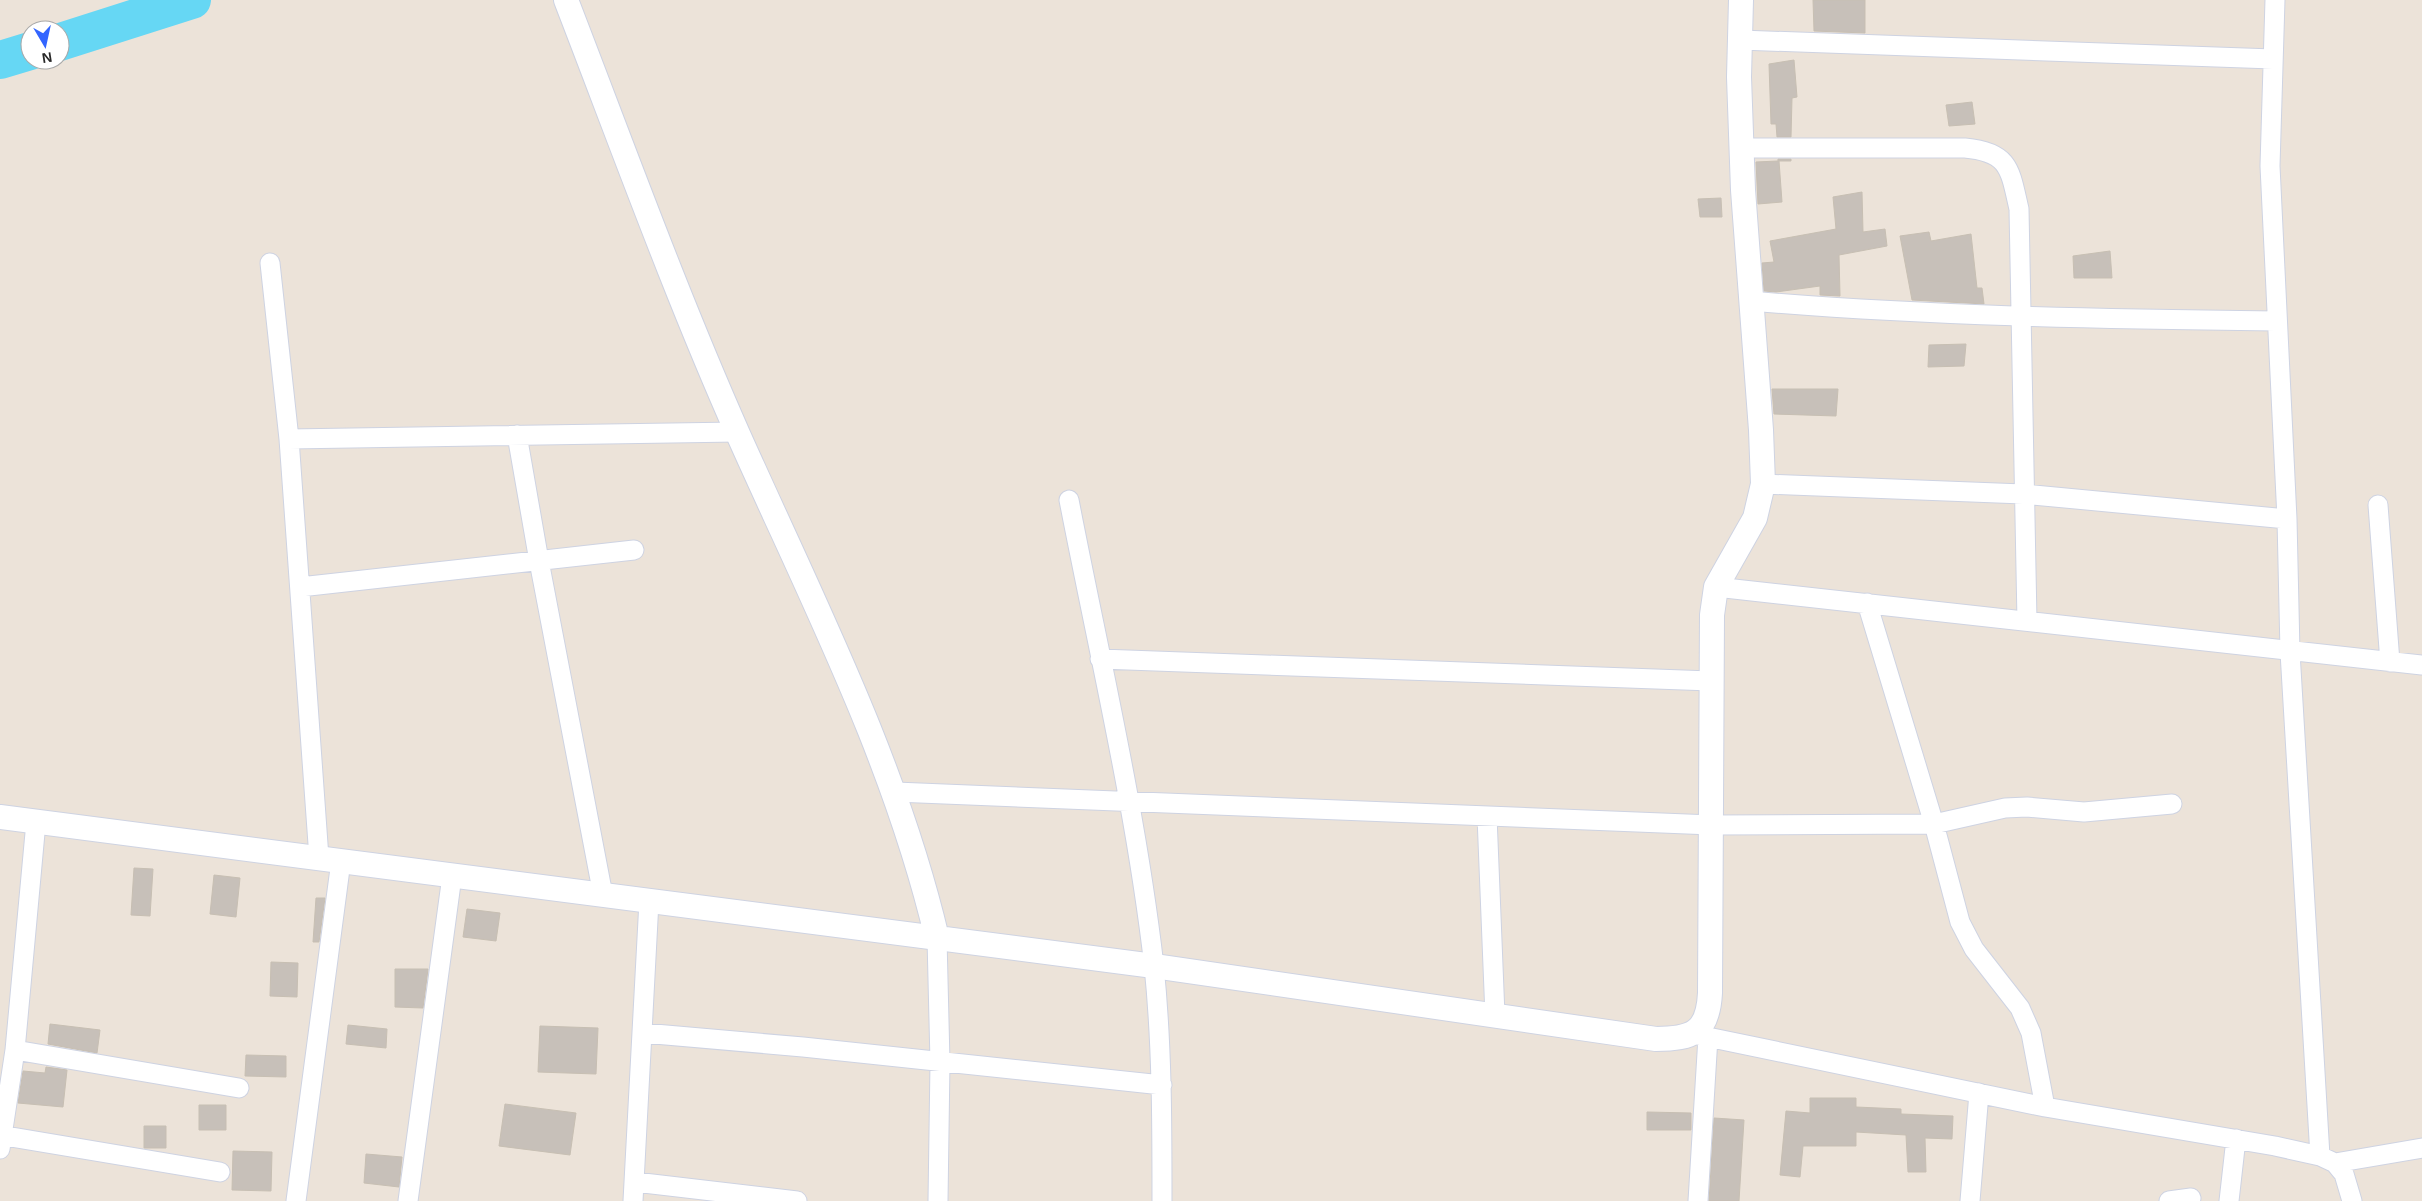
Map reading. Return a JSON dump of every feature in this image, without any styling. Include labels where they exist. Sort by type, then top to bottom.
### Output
[{"type":"street","points":[[566,0],[654,229],[737,432],[826,624],[895,792],[926,892],[937,938],[940,1062],[938,1201]]},
{"type":"street","points":[[1698,1201],[1700,1036],[1709,1011],[1712,825],[1712,615],[1716,586],[1755,518],[1763,484],[1761,430],[1750,301],[1742,148],[1741,0]]},
{"type":"street","points":[[2276,0],[2270,166],[2287,519],[2290,652],[2328,1159],[2344,1174],[2352,1201]]},
{"type":"street","points":[[1740,40],[2273,59]]},
{"type":"street","points":[[1742,148],[1965,148],[1986,150],[2000,157],[2014,185],[2019,209],[2023,494],[2027,622]]},
{"type":"street","points":[[270,263],[289,439],[300,587],[330,859],[296,1201]]},
{"type":"street","points":[[1750,301],[1835,308],[2022,316],[2276,321]]},
{"type":"street","points":[[289,439],[737,432]]},
{"type":"street","points":[[517,435],[539,561],[603,895]]},
{"type":"street","points":[[1763,484],[2023,494],[2287,519]]},
{"type":"street","points":[[1069,500],[1129,800],[1154,966],[1162,1085],[1162,1200]]},
{"type":"street","points":[[2378,505],[2390,662]]},
{"type":"street","points":[[300,587],[634,550]]},
{"type":"street","points":[[1716,586],[2290,652],[2422,664]]},
{"type":"street","points":[[1867,603],[1934,824],[1960,922],[1974,949],[2020,1008],[2031,1033],[2045,1107]]},
{"type":"street","points":[[1100,659],[1711,681]]},
{"type":"street","points":[[895,792],[1712,825],[1934,824],[2005,808],[2027,807],[2084,812],[2172,804]]},
{"type":"street","points":[[1487,816],[1495,1016]]},
{"type":"street","points":[[0,817],[1154,966],[1656,1039],[1700,1036],[2045,1107],[2236,1139],[2328,1159],[2422,1148]]},
{"type":"street","points":[[36,822],[26,954],[15,1050],[1,1140],[220,1172]]},
{"type":"street","points":[[408,1201],[452,876]]},
{"type":"street","points":[[633,1201],[649,901]]},
{"type":"street","points":[[643,1033],[1162,1085]]},
{"type":"street","points":[[15,1050],[239,1088]]},
{"type":"street","points":[[1970,1201],[1979,1093]]},
{"type":"street","points":[[2229,1201],[2236,1139]]},
{"type":"street","points":[[635,1182],[797,1201]]},
{"type":"street","points":[[2169,1201],[2191,1198]]},
{"type":"building","points":[[1813,0],[1865,0],[1865,33],[1814,31]]},
{"type":"building","points":[[1794,60],[1797,97],[1792,98],[1791,137],[1777,137],[1776,124],[1771,124],[1769,64]]},
{"type":"building","points":[[1972,102],[1975,124],[1949,126],[1946,105]]},
{"type":"building","points":[[1778,159],[1791,159],[1791,161],[1779,161],[1782,202],[1758,204],[1756,162],[1778,161]]},
{"type":"building","points":[[1862,192],[1863,232],[1885,229],[1887,246],[1839,255],[1840,296],[1820,295],[1820,286],[1776,292],[1764,291],[1762,263],[1774,262],[1770,241],[1836,229],[1833,197]]},
{"type":"building","points":[[1721,198],[1722,217],[1700,217],[1698,199]]},
{"type":"building","points":[[1929,232],[1931,241],[1971,234],[1977,288],[1982,288],[1984,304],[1912,300],[1900,236]]},
{"type":"building","points":[[2110,251],[2112,278],[2074,278],[2073,256]]},
{"type":"building","points":[[1966,344],[1964,366],[1928,367],[1929,345]]},
{"type":"building","points":[[1772,389],[1838,389],[1836,416],[1774,414]]},
{"type":"building","points":[[134,868],[153,869],[150,916],[131,915]]},
{"type":"building","points":[[214,875],[240,878],[236,917],[210,914]]},
{"type":"building","points":[[316,898],[325,898],[319,942],[313,942]]},
{"type":"building","points":[[467,909],[500,913],[496,941],[463,937]]},
{"type":"building","points":[[271,962],[298,963],[297,997],[270,996]]},
{"type":"building","points":[[395,969],[428,969],[423,1008],[395,1007]]},
{"type":"building","points":[[50,1024],[100,1030],[97,1053],[48,1044]]},
{"type":"building","points":[[348,1025],[387,1029],[386,1048],[346,1044]]},
{"type":"building","points":[[540,1026],[598,1028],[596,1074],[538,1072]]},
{"type":"building","points":[[246,1055],[286,1056],[286,1077],[245,1076]]},
{"type":"building","points":[[46,1067],[67,1070],[63,1107],[18,1103],[23,1071],[45,1073]]},
{"type":"building","points":[[1810,1098],[1856,1098],[1856,1107],[1901,1109],[1901,1114],[1953,1116],[1952,1139],[1925,1138],[1926,1172],[1908,1172],[1906,1135],[1856,1132],[1856,1146],[1803,1146],[1800,1177],[1780,1175],[1786,1111],[1810,1113]]},
{"type":"building","points":[[505,1104],[576,1113],[570,1155],[499,1146]]},
{"type":"building","points":[[199,1105],[226,1105],[226,1130],[199,1130]]},
{"type":"building","points":[[1647,1112],[1691,1113],[1691,1130],[1647,1130]]},
{"type":"building","points":[[1714,1118],[1744,1120],[1739,1201],[1709,1201]]},
{"type":"building","points":[[144,1126],[166,1126],[166,1148],[144,1148]]},
{"type":"building","points":[[233,1151],[272,1152],[271,1191],[232,1190]]},
{"type":"building","points":[[366,1154],[402,1157],[399,1187],[364,1183]]},
{"type":"waterway","points":[[70,39],[192,0]]},
{"type":"waterway","points":[[0,60],[20,54]]}]
